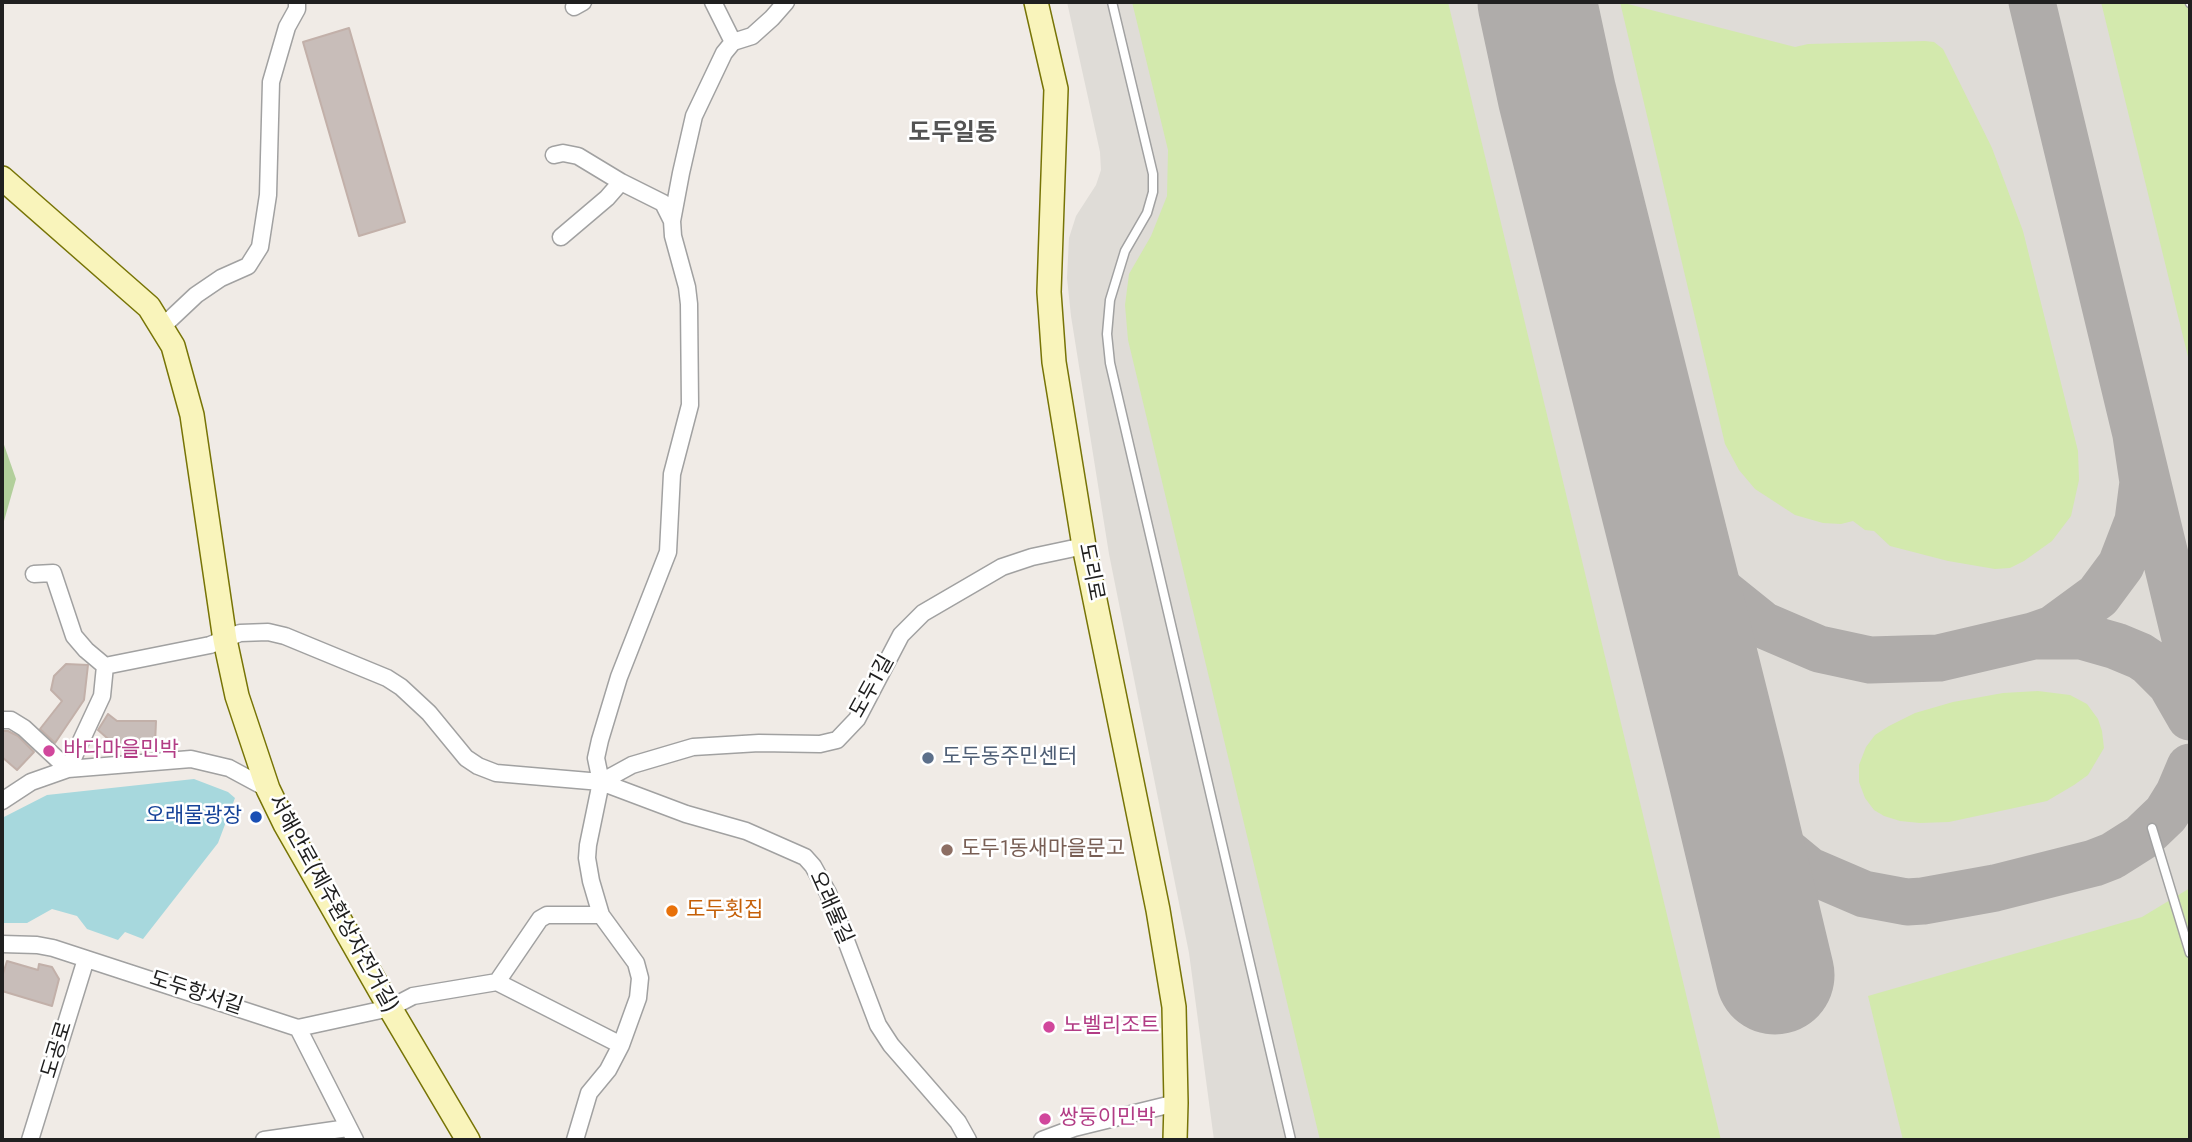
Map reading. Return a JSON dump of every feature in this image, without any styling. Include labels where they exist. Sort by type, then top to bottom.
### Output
[{"type":"street","points":[[162,327],[204,289],[221,278],[248,267],[260,247],[268,195],[271,82],[287,27],[297,9],[297,2]]},
{"type":"street","points":[[713,2],[733,42]]},
{"type":"street","points":[[575,1140],[589,1093],[608,1070],[621,1045],[638,998],[639,970],[601,915],[587,858],[601,782],[596,758],[600,740],[619,677],[668,552],[671,474],[690,405],[689,304],[672,221],[694,116],[724,53],[733,42],[752,36],[786,2]]},
{"type":"street","name":"도리로","points":[[1036,2],[1056,89],[1049,292],[1054,362],[1084,546],[1158,910],[1174,1007],[1175,1140]]},
{"type":"street","points":[[554,155],[563,153],[578,156],[663,203],[672,221]]},
{"type":"street","name":"서해안로(제주환상자전거길)","points":[[2,178],[149,307],[162,327],[176,357],[192,415],[225,640],[237,696],[268,789],[285,824],[468,1140]]},
{"type":"street","points":[[561,237],[607,198],[621,182]]},
{"type":"street","name":"도두1길","points":[[601,782],[632,765],[693,747],[759,743],[820,744],[837,740],[857,719],[901,635],[923,613],[1002,567],[1032,557],[1084,546]]},
{"type":"street","points":[[34,574],[53,573],[74,636],[105,666],[102,696],[68,769]]},
{"type":"street","name":"오래물길","points":[[105,666],[211,645],[240,633],[268,632],[285,636],[387,678],[401,687],[429,713],[466,758],[496,773],[601,782],[686,814],[728,824],[805,858],[820,876],[828,893],[878,1025],[891,1045],[958,1122],[968,1140]]},
{"type":"street","points":[[2,720],[11,720],[23,728],[68,769]]},
{"type":"street","points":[[2,801],[31,782],[68,769],[191,759],[229,768],[268,789]]},
{"type":"street","points":[[497,982],[540,919],[547,915],[601,915]]},
{"type":"street","name":"도두항서길","points":[[2,944],[37,945],[298,1028]]},
{"type":"street","name":"도공로","points":[[30,1140],[86,959]]},
{"type":"street","points":[[264,1140],[351,1134],[298,1028],[390,1008],[412,996],[497,982],[621,1045]]},
{"type":"street","points":[[1042,1140],[1074,1128],[1176,1103]]},
{"type":"lane","points":[[1112,2],[1145,136],[1153,183],[1147,213],[1125,251],[1110,300],[1107,334],[1110,363],[1291,1140]]},
{"type":"lane","points":[[2152,828],[2190,953]]},
{"type":"shaded area","points":[[1067,2],[2190,2],[2190,1140],[1214,1140],[1189,953],[1109,554],[1071,316],[1067,278],[1069,238],[1076,216],[1096,185],[1101,170],[1100,152]]},
{"type":"green space","points":[[1132,2],[1448,2],[1721,1140],[1320,1140],[1128,340],[1125,305],[1129,274],[1151,236],[1167,196],[1168,150]]},
{"type":"green space","points":[[1620,2],[1795,47],[1808,44],[1925,41],[1934,42],[1943,49],[1992,148],[2023,231],[2078,451],[2079,480],[2071,516],[2052,541],[2010,568],[1995,569],[1948,561],[1890,546],[1874,531],[1865,530],[1853,521],[1841,524],[1823,523],[1795,515],[1755,489],[1739,470],[1725,444]]},
{"type":"green space","points":[[2101,2],[2190,2],[2190,365]]},
{"type":"green space","points":[[2,439],[16,479],[2,528]]},
{"type":"green space","points":[[2038,691],[2070,695],[2087,704],[2098,719],[2104,748],[2088,775],[2074,785],[2047,801],[1949,822],[1900,821],[1874,810],[1865,798],[1859,782],[1859,765],[1866,747],[1875,735],[1889,726],[1915,713],[1953,702],[2003,693]]},
{"type":"green space","points":[[2190,888],[2190,1140],[1903,1140],[1868,996],[2142,917]]},
{"type":"water","points":[[194,779],[228,792],[235,798],[218,843],[143,939],[125,932],[118,940],[87,929],[77,916],[52,909],[27,923],[2,923],[2,818],[47,795]]},
{"type":"building","points":[[349,28],[405,222],[359,236],[303,42]]},
{"type":"building","points":[[66,664],[88,665],[84,700],[55,743],[40,729],[62,701],[51,690],[54,676]]},
{"type":"building","points":[[108,714],[117,721],[156,721],[155,745],[115,745],[98,730]]},
{"type":"building","points":[[2,731],[18,736],[34,752],[17,770],[2,757]]},
{"type":"building","points":[[7,961],[38,970],[39,964],[52,967],[59,979],[52,1006],[2,991],[2,977]]},
{"type":"taxiway","points":[[2032,2],[2190,659]]},
{"type":"taxiway","points":[[1647,460],[1680,539],[1699,567],[1717,588],[1763,625],[1819,649],[1870,660],[1939,658],[2053,629],[2098,596],[2121,565],[2138,521],[2143,482],[2136,435]]},
{"type":"taxiway","points":[[2033,636],[2081,636],[2140,656],[2171,684],[2190,717]]},
{"type":"taxiway","points":[[1727,774],[1750,814],[1768,837],[1808,870],[1864,894],[1907,902],[1995,888],[2112,856],[2142,837],[2166,814],[2190,767]]},
{"type":"runway","points":[[1537,2],[1557,95],[1775,975]]},
{"type":"place","name":"바다마을민박","points":[[49,751]]},
{"type":"place","name":"도두동주민센터","points":[[928,758]]},
{"type":"place","name":"오래물광장","points":[[256,817]]},
{"type":"place","name":"도두1동새마을문고","points":[[947,850]]},
{"type":"place","name":"도두횟집","points":[[672,911]]},
{"type":"place","name":"노벨리조트","points":[[1049,1027]]},
{"type":"place","name":"쌍둥이민박","points":[[1045,1119]]},
{"type":"district","name":"도두일동","points":[[953,134]]}]
